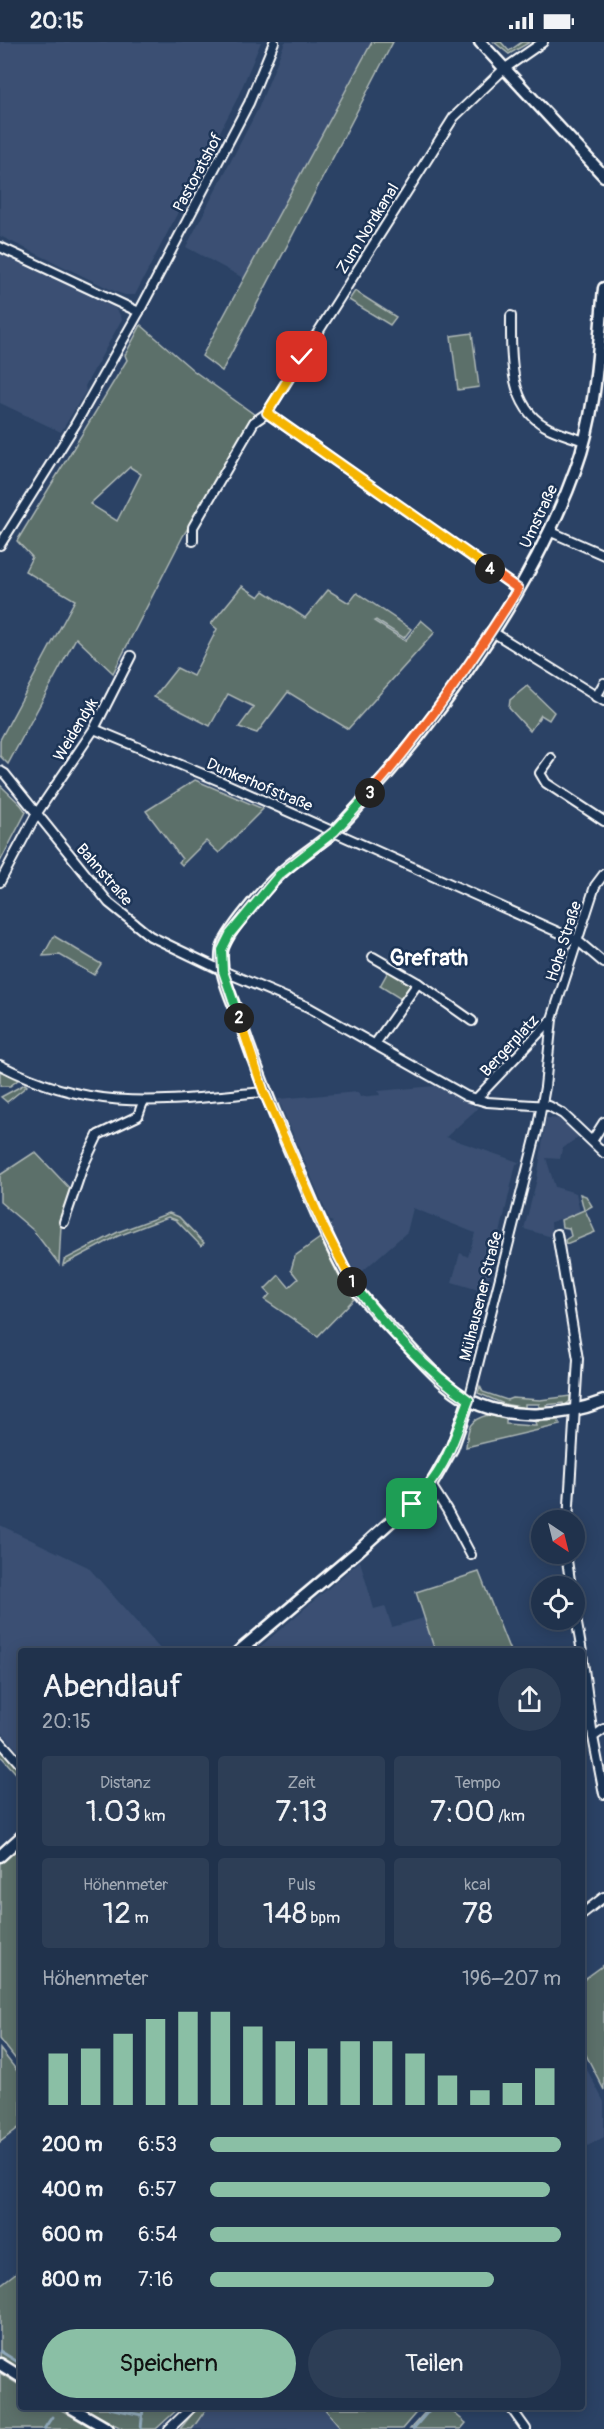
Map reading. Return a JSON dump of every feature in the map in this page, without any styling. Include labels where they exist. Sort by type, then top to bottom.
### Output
[{"type":"street","name":"Pastoratshof","points":[[0,545],[75,425],[139,312],[249,103],[274,42]]},
{"type":"street","points":[[480,42],[604,177]]},
{"type":"street","name":"Zum Nordkanal","points":[[267,413],[454,117],[504,69],[543,42]]},
{"type":"street","points":[[0,247],[139,312]]},
{"type":"street","name":"Umstraße","points":[[604,288],[593,398],[584,441],[576,467],[549,531],[518,589],[413,744],[335,831],[279,875],[236,925],[222,950],[223,971],[264,1092],[348,1278],[378,1315],[429,1368],[469,1400],[498,1410],[531,1414],[576,1410],[604,1401]]},
{"type":"street","points":[[511,316],[511,351],[516,384],[524,406],[545,426],[584,441]]},
{"type":"street","points":[[193,541],[193,527],[202,510],[254,422],[267,413],[518,589]]},
{"type":"street","points":[[549,531],[604,555]]},
{"type":"street","points":[[491,632],[600,699],[604,682]]},
{"type":"street","name":"Weidendyk","points":[[0,882],[37,813],[94,729],[131,656]]},
{"type":"street","name":"Dunkerhofstraße","points":[[94,729],[335,831],[578,940],[604,963]]},
{"type":"street","points":[[551,758],[540,773],[546,783],[604,820]]},
{"type":"street","name":"Bahnstraße","points":[[0,771],[109,903],[150,936],[223,971],[308,1007],[476,1100],[542,1105]]},
{"type":"street","name":"Hohe Straße","points":[[552,1019],[595,886],[604,874]]},
{"type":"street","points":[[373,957],[418,983],[472,1022]]},
{"type":"street","points":[[375,1044],[418,983]]},
{"type":"street","name":"Bergerplatz","points":[[476,1100],[552,1019]]},
{"type":"street","name":"Bergerplatz","points":[[542,1105],[552,1019]]},
{"type":"street","points":[[0,1065],[20,1076],[71,1094],[102,1100],[143,1102],[264,1092]]},
{"type":"street","points":[[64,1222],[83,1166],[98,1136],[138,1116],[143,1102]]},
{"type":"street","points":[[542,1105],[563,1114],[604,1153]]},
{"type":"street","name":"Mülhausener Straße","points":[[243,1648],[358,1551],[431,1485],[452,1448],[469,1400],[542,1105]]},
{"type":"street","points":[[592,1141],[604,1122]]},
{"type":"street","points":[[557,1234],[578,1359],[569,1510]]},
{"type":"street","points":[[431,1485],[447,1509],[471,1555]]},
{"type":"street","points":[[578,1630],[581,1648]]},
{"type":"street","points":[[585,1676],[593,1737],[604,1794]]},
{"type":"street","points":[[593,1737],[604,1729]]},
{"type":"street","points":[[0,1741],[18,1762]]},
{"type":"street","points":[[0,1856],[18,1841]]},
{"type":"street","points":[[585,1912],[604,1897]]},
{"type":"street","points":[[0,2364],[18,2375]]},
{"type":"street","points":[[75,2410],[108,2429]]},
{"type":"street","points":[[169,2429],[188,2410]]},
{"type":"street","points":[[512,2410],[526,2429]]},
{"type":"shaded area","points":[[0,42],[261,42],[237,99],[135,295],[116,292],[0,236]]},
{"type":"shaded area","points":[[285,42],[372,42],[245,279],[186,247],[258,109]]},
{"type":"shaded area","points":[[0,254],[113,307],[122,319],[85,386],[86,391],[61,432],[0,403]]},
{"type":"shaded area","points":[[435,1086],[478,1108],[446,1137],[521,1163],[516,1164],[495,1255],[488,1281],[482,1291],[452,1282],[460,1253],[468,1257],[475,1233],[413,1208],[407,1232],[357,1276],[329,1225],[333,1222],[330,1221],[278,1099],[358,1092],[360,1097],[380,1095],[378,1091]]},
{"type":"shaded area","points":[[546,1118],[561,1119],[578,1137],[562,1149],[560,1159],[546,1158],[555,1187],[576,1193],[580,1212],[551,1222],[552,1237],[524,1229],[537,1179]]},
{"type":"shaded area","points":[[0,1525],[88,1567],[159,1648],[18,1648],[18,1751],[0,1730]]},
{"type":"shaded area","points":[[360,1561],[374,1609],[385,1606],[392,1627],[424,1618],[434,1648],[258,1648]]},
{"type":"shaded area","points":[[585,2066],[604,2102],[604,2137],[585,2147]]},
{"type":"shaded area","points":[[206,2410],[326,2410],[342,2429],[192,2429]]},
{"type":"green space","points":[[372,42],[393,42],[222,371],[202,356]]},
{"type":"green space","points":[[494,42],[501,42],[509,51],[522,42],[530,42],[509,54]]},
{"type":"green space","points":[[355,291],[396,317],[390,325],[349,300]]},
{"type":"green space","points":[[141,325],[194,371],[255,415],[183,536],[113,673],[76,638],[8,764],[0,756],[0,740],[75,600],[25,571],[32,557],[17,541],[127,360],[125,355]],"holes":[[[130,467],[141,474],[117,521],[90,504]]]},
{"type":"green space","points":[[472,333],[479,387],[458,390],[451,336]]},
{"type":"green space","points":[[242,586],[259,597],[264,591],[305,618],[328,590],[349,603],[357,593],[411,629],[404,638],[376,620],[374,621],[405,641],[421,620],[435,632],[348,729],[288,692],[257,733],[239,727],[254,707],[228,694],[210,726],[154,697],[177,668],[193,676],[217,629],[211,624]]},
{"type":"green space","points":[[527,686],[554,712],[549,720],[541,715],[530,731],[509,708],[510,700]]},
{"type":"green space","points":[[195,780],[263,809],[219,853],[206,841],[182,865],[179,862],[182,859],[146,811]]},
{"type":"green space","points":[[0,785],[26,812],[0,862]]},
{"type":"green space","points":[[54,936],[101,964],[94,975],[60,955],[43,956]]},
{"type":"green space","points":[[390,968],[410,980],[411,986],[401,999],[380,986]]},
{"type":"green space","points":[[0,1071],[18,1080],[10,1086],[0,1086]]},
{"type":"green space","points":[[25,1084],[27,1086],[7,1102],[1,1097]]},
{"type":"green space","points":[[35,1152],[72,1191],[61,1225],[59,1264],[33,1230],[0,1202],[0,1175]]},
{"type":"green space","points":[[580,1194],[586,1196],[592,1206],[585,1210],[595,1232],[566,1244],[565,1240],[571,1236],[569,1228],[562,1227],[561,1220],[584,1210]]},
{"type":"green space","points":[[169,1213],[179,1217],[204,1243],[201,1246],[176,1220],[168,1217],[118,1236],[63,1265],[64,1260],[118,1232]]},
{"type":"green space","points":[[320,1238],[344,1286],[355,1298],[318,1336],[265,1300],[270,1294],[265,1289],[279,1275],[289,1287],[298,1279],[291,1270],[295,1256]]},
{"type":"green space","points":[[480,1386],[483,1392],[507,1400],[512,1398],[540,1400],[570,1396],[570,1401],[564,1406],[563,1403],[546,1405],[546,1408],[539,1409],[539,1404],[525,1404],[525,1408],[504,1404],[478,1393]]},
{"type":"green space","points":[[488,1415],[506,1419],[506,1424],[536,1426],[535,1422],[558,1420],[560,1425],[466,1447],[470,1426],[476,1419]]},
{"type":"green space","points":[[479,1572],[509,1648],[434,1648],[416,1592]]},
{"type":"green space","points":[[0,1748],[18,1769],[18,1776],[0,1755]]},
{"type":"green space","points":[[18,1847],[18,2062],[0,2039],[0,1862]]},
{"type":"green space","points":[[604,1965],[604,2090],[585,2053],[585,1979]]},
{"type":"green space","points":[[0,2049],[18,2072],[18,2128],[0,2142]]},
{"type":"green space","points":[[18,2271],[18,2371],[0,2362],[0,2285]]},
{"type":"green space","points":[[0,2373],[18,2384],[18,2410],[61,2410],[94,2429],[0,2429]]},
{"type":"green space","points":[[87,2410],[177,2410],[156,2429],[123,2429]]},
{"type":"green space","points":[[195,2410],[206,2410],[192,2429],[180,2429]]},
{"type":"green space","points":[[326,2410],[418,2410],[402,2429],[342,2429]]},
{"type":"green space","points":[[427,2410],[450,2410],[466,2423],[461,2429],[410,2429]]},
{"type":"waterway","points":[[0,2351],[18,2362]]},
{"type":"waterway","points":[[118,2410],[142,2415]]},
{"type":"waterway","points":[[141,2429],[143,2410]]},
{"type":"waterway","points":[[413,2429],[429,2410]]},
{"type":"waterway","points":[[44,2429],[52,2417]]},
{"type":"district","name":"Grefrath","points":[[429,957]]},
{"type":"route","points":[[302,357],[267,413],[518,589],[471,663],[413,744],[335,831],[279,875],[236,925],[222,950],[223,971],[264,1092],[348,1278],[378,1315],[429,1368],[469,1400],[452,1448],[439,1472],[431,1485],[412,1504]]}]
